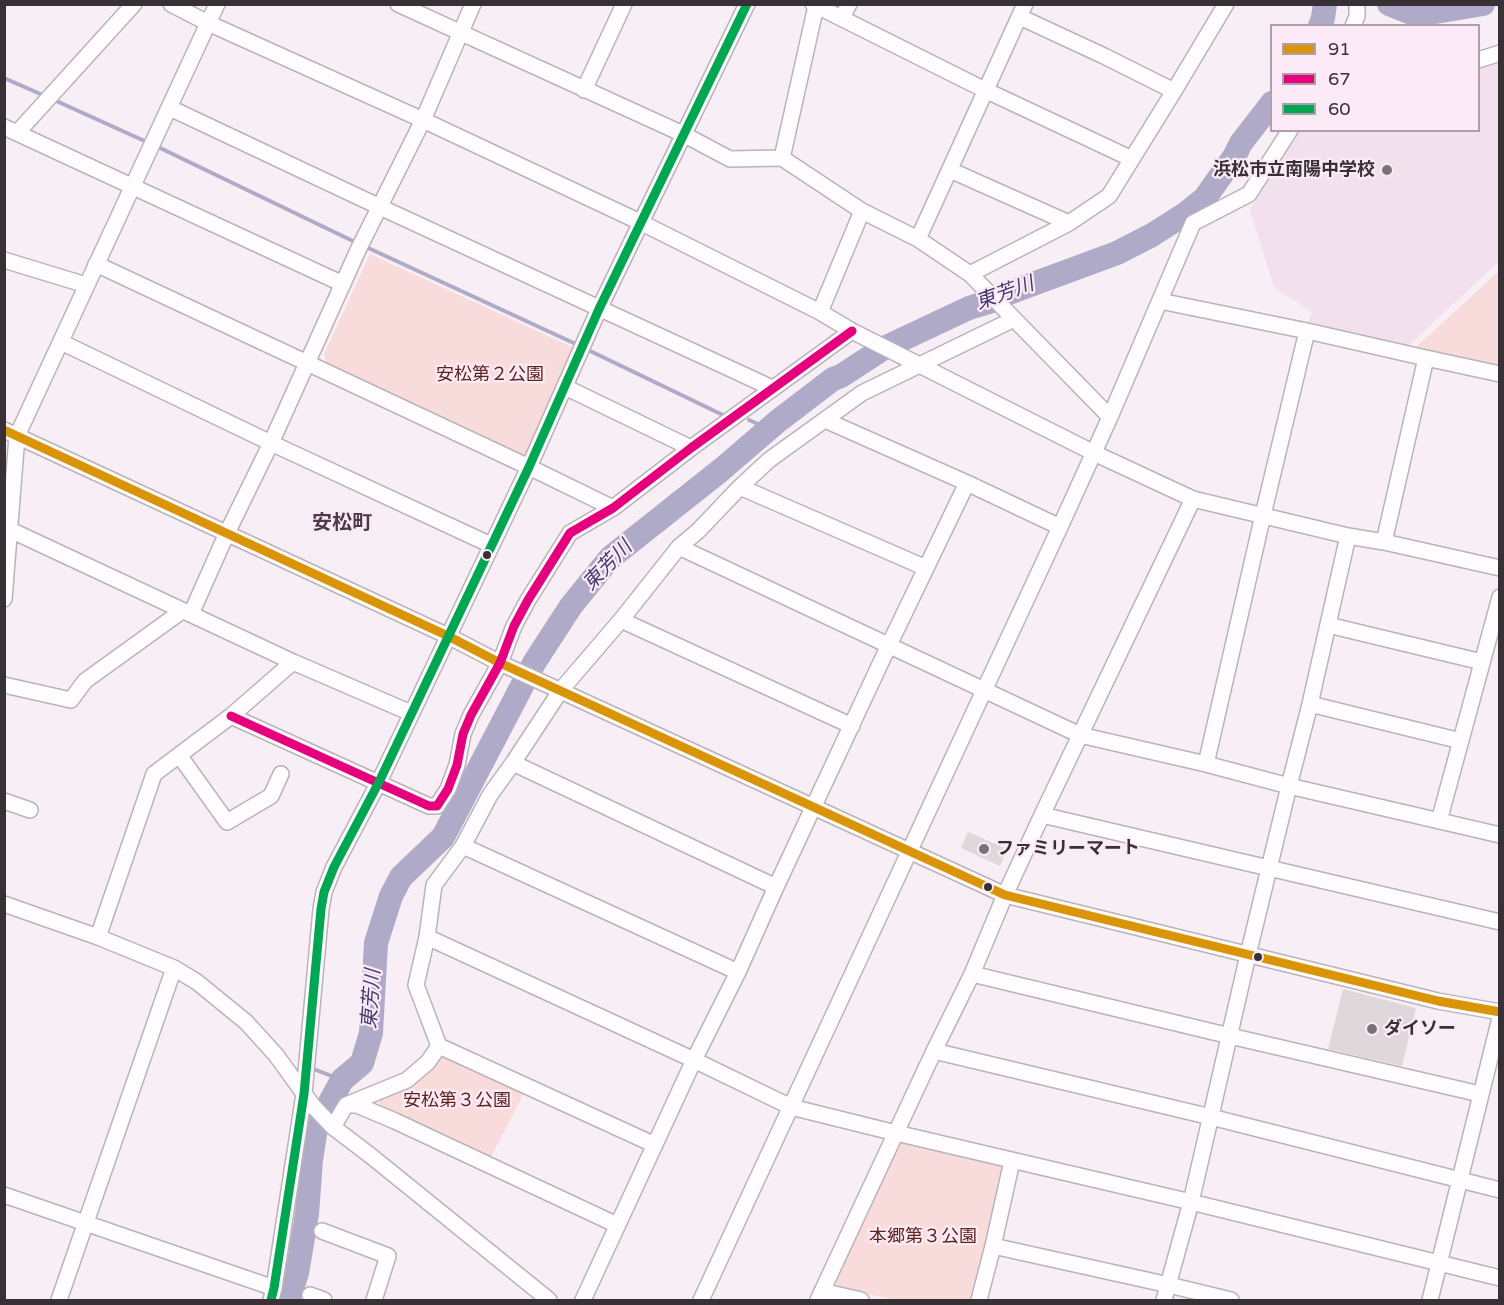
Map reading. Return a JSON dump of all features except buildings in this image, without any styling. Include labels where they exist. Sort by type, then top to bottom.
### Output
[{"type":"street","points":[[134,4],[42,105],[10,130],[343,284]]},
{"type":"street","points":[[171,4],[642,223],[1094,453],[1192,499],[1348,536],[1500,568]]},
{"type":"street","points":[[4,599],[11,433],[61,342],[217,4]]},
{"type":"street","points":[[398,4],[683,134],[730,159],[782,158],[862,211],[918,239],[970,274],[1110,417]]},
{"type":"street","points":[[4,685],[71,700],[85,681],[186,613],[271,443],[361,245],[423,120],[473,4]]},
{"type":"street","points":[[584,90],[624,4]]},
{"type":"street","points":[[4,1195],[87,1223],[273,1294],[309,1100],[324,892],[334,867],[379,782],[529,467],[599,309],[747,4]]},
{"type":"street","points":[[1354,24],[1358,15],[1358,4]]},
{"type":"street","points":[[782,158],[814,5],[845,11],[986,90],[1132,159]]},
{"type":"street","points":[[970,274],[1069,223],[1109,196],[1174,91],[1221,6]]},
{"type":"street","points":[[918,239],[1022,11],[1174,91]]},
{"type":"street","points":[[1480,60],[1500,53]]},
{"type":"street","points":[[170,108],[772,388]]},
{"type":"street","points":[[701,1300],[1094,453],[1193,223],[1249,194],[1289,132]]},
{"type":"street","points":[[950,170],[1069,223]]},
{"type":"street","points":[[820,312],[862,211]]},
{"type":"street","points":[[4,260],[86,285]]},
{"type":"street","points":[[96,264],[613,508]]},
{"type":"street","points":[[1160,301],[1500,374]]},
{"type":"street","points":[[655,1145],[439,1046],[416,985],[427,937],[434,885],[463,846],[490,795],[513,763],[558,689],[621,620],[679,547],[698,531],[740,487],[769,460],[862,393],[1014,319]]},
{"type":"street","points":[[231,716],[429,806],[437,806],[448,789],[457,765],[463,735],[471,715],[507,666],[519,617],[570,533],[613,508],[772,388],[852,331]]},
{"type":"street","points":[[1206,764],[1307,331]]},
{"type":"street","points":[[61,342],[491,545]]},
{"type":"street","points":[[1384,542],[1426,358]]},
{"type":"street","points":[[564,387],[691,448]]},
{"type":"street","points":[[825,420],[1060,527]]},
{"type":"street","points":[[11,433],[1005,896],[1438,1001],[1500,1011]]},
{"type":"street","points":[[583,1300],[967,483]]},
{"type":"street","points":[[740,487],[926,568]]},
{"type":"street","points":[[861,1300],[820,1296],[972,974],[1042,814],[1192,499]]},
{"type":"street","points":[[7,529],[293,662],[411,713]]},
{"type":"street","points":[[1164,1300],[1191,1202],[1348,536]]},
{"type":"street","points":[[679,547],[1080,735],[1500,835]]},
{"type":"street","points":[[1439,821],[1500,597]]},
{"type":"street","points":[[621,620],[852,726]]},
{"type":"street","points":[[1328,625],[1482,662]]},
{"type":"street","points":[[98,937],[154,774],[231,716],[293,662]]},
{"type":"street","points":[[1310,704],[1461,741]]},
{"type":"street","points":[[179,755],[227,822],[271,796],[281,774]]},
{"type":"street","points":[[513,763],[776,887]]},
{"type":"street","points":[[4,801],[30,810]]},
{"type":"street","points":[[1042,814],[1500,922]]},
{"type":"street","points":[[463,846],[738,972]]},
{"type":"street","points":[[4,904],[98,937],[174,969],[197,982],[246,1022],[331,1124],[549,1300]]},
{"type":"street","points":[[427,937],[791,1107],[1500,1278]]},
{"type":"street","points":[[59,1300],[174,969]]},
{"type":"street","points":[[972,974],[1480,1094]]},
{"type":"street","points":[[1430,1300],[1500,1018]]},
{"type":"street","points":[[331,1124],[346,1105],[407,1080],[428,1062],[439,1046]]},
{"type":"street","points":[[934,1052],[1211,1117],[1500,1190]]},
{"type":"street","points":[[346,1105],[357,1105],[617,1224]]},
{"type":"street","points":[[979,1300],[1012,1161]]},
{"type":"street","points":[[322,1231],[388,1256],[374,1300]]},
{"type":"street","points":[[993,1246],[1231,1300]]},
{"type":"shaded area","name":"浜松市立南陽中学校","points":[[1499,59],[1499,261],[1406,348],[1308,324],[1312,312],[1274,287],[1250,210],[1298,132],[1480,132],[1480,66]]},
{"type":"green space","name":"安松第２公園","points":[[370,254],[572,347],[573,356],[529,452],[521,455],[327,363],[324,354]]},
{"type":"green space","points":[[1499,271],[1499,367],[1414,349]]},
{"type":"green space","name":"安松第３公園","points":[[442,1052],[525,1091],[491,1157],[380,1108],[378,1098]]},
{"type":"green space","name":"本郷第３公園","points":[[907,1138],[1003,1165],[973,1300],[895,1300],[839,1288],[835,1279],[899,1142]]},
{"type":"waterway","name":"東芳川","points":[[1321,24],[1325,4]]},
{"type":"waterway","name":"東芳川","points":[[1389,4],[1417,15],[1483,4]]},
{"type":"waterway","points":[[4,78],[45,96]]},
{"type":"waterway","points":[[52,99],[149,143]]},
{"type":"waterway","name":"東芳川","points":[[288,1300],[297,1273],[307,1214],[316,1128],[342,1080],[362,1063],[371,1033],[376,943],[391,896],[401,877],[443,837],[534,663],[571,606],[610,558],[721,470],[778,421],[833,379],[884,348],[969,308],[1117,253],[1185,214],[1205,198],[1234,157],[1241,143],[1270,106]]},
{"type":"waterway","points":[[156,146],[357,243]]},
{"type":"waterway","points":[[364,246],[578,345]]},
{"type":"waterway","points":[[584,348],[725,416]]},
{"type":"waterway","points":[[749,420],[769,429]]},
{"type":"waterway","points":[[316,1070],[342,1080]]},
{"type":"transit line","name":"60","points":[[271,1300],[304,1094],[324,892],[334,867],[379,782],[529,467],[599,309],[747,4]]},
{"type":"transit line","name":"67","points":[[231,716],[429,806],[437,806],[448,789],[457,765],[463,734],[471,715],[500,663],[514,626],[570,533],[613,508],[852,331]]},
{"type":"transit line","name":"91","points":[[4,430],[448,636],[500,663],[1005,895],[1438,1001],[1500,1012]]},
{"type":"place","name":"浜松市立南陽中学校","points":[[1387,170]]},
{"type":"place","name":"ファミリーマート","points":[[984,849]]},
{"type":"place","name":"ダイソー","points":[[1372,1029]]},
{"type":"district","name":"安松町","points":[[342,524]]}]
